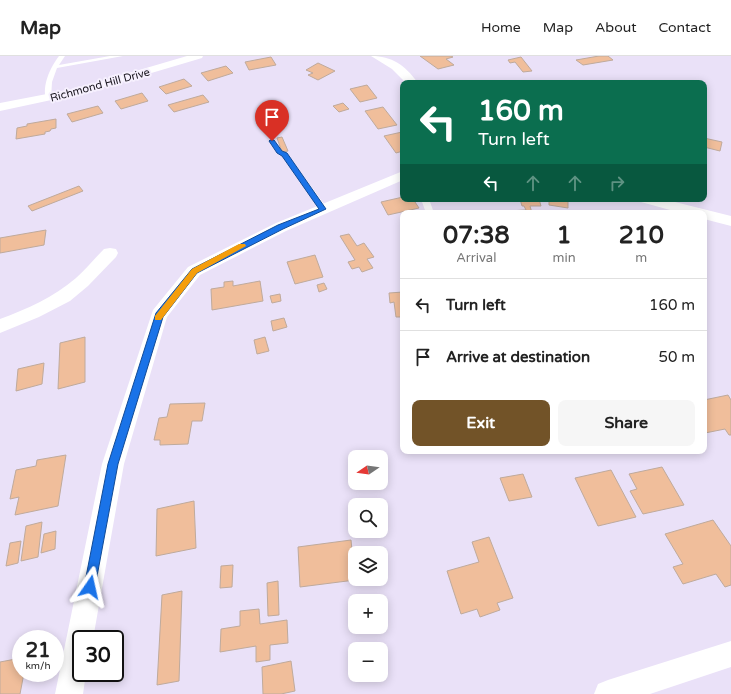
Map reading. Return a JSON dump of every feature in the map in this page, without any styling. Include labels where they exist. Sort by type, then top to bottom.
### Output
[{"type":"street","name":"Richmond Hill Drive","points":[[0,107],[48,99],[126,79],[198,56]]},
{"type":"street","points":[[376,56],[389,61],[404,71],[410,80]]},
{"type":"street","points":[[69,694],[113,464],[159,315],[194,271],[281,227],[400,176]]},
{"type":"street","points":[[657,202],[688,210]]},
{"type":"street","points":[[707,215],[731,221]]},
{"type":"street","points":[[0,326],[45,307],[69,292],[82,282],[110,252]]},
{"type":"street","points":[[608,694],[731,654]]},
{"type":"lane","points":[[48,99],[47,89],[55,67],[62,56]]},
{"type":"lane","points":[[55,67],[120,56]]},
{"type":"lane","points":[[272,141],[280,152],[284,154],[323,209]]},
{"type":"building","points":[[420,56],[451,56],[453,57],[446,59],[454,65],[438,69]]},
{"type":"building","points":[[608,56],[613,60],[583,65],[576,60]]},
{"type":"building","points":[[271,57],[276,65],[249,70],[245,62]]},
{"type":"building","points":[[521,57],[532,71],[523,72],[515,62],[510,63],[508,60]]},
{"type":"building","points":[[318,63],[335,71],[318,80],[308,75],[313,73],[306,70]]},
{"type":"building","points":[[226,66],[233,73],[208,81],[201,73]]},
{"type":"building","points":[[184,79],[192,86],[166,94],[159,87]]},
{"type":"building","points":[[367,85],[377,98],[360,102],[350,89]]},
{"type":"building","points":[[142,93],[148,101],[121,109],[115,101]]},
{"type":"building","points":[[203,95],[209,102],[174,112],[168,105]]},
{"type":"building","points":[[343,103],[349,109],[339,112],[333,106]]},
{"type":"building","points":[[98,106],[103,113],[72,122],[67,114]]},
{"type":"building","points":[[383,107],[397,125],[378,129],[365,111]]},
{"type":"building","points":[[56,119],[56,128],[45,132],[45,134],[16,139],[17,128],[27,126],[27,124]]},
{"type":"building","points":[[400,132],[400,152],[396,153],[384,136]]},
{"type":"building","points":[[282,137],[288,151],[282,152],[277,138]]},
{"type":"building","points":[[707,139],[722,142],[720,151],[707,148]]},
{"type":"building","points":[[79,186],[83,191],[32,211],[28,206]]},
{"type":"building","points":[[400,198],[400,202],[415,202],[419,208],[400,210],[400,212],[388,215],[381,202]]},
{"type":"building","points":[[521,202],[540,202],[541,206],[530,206],[531,210],[526,210],[524,206],[522,206]]},
{"type":"building","points":[[549,202],[568,202],[568,208],[549,205]]},
{"type":"building","points":[[46,230],[44,245],[0,253],[0,238]]},
{"type":"building","points":[[349,234],[357,246],[364,243],[374,257],[367,259],[373,268],[362,272],[359,267],[352,269],[348,262],[355,260],[340,236]]},
{"type":"building","points":[[315,255],[323,277],[295,284],[287,262]]},
{"type":"building","points":[[233,281],[233,286],[260,281],[263,301],[212,310],[211,289],[224,287],[224,282]]},
{"type":"building","points":[[324,283],[327,289],[319,292],[317,285]]},
{"type":"building","points":[[400,292],[400,317],[396,317],[394,302],[390,303],[389,293]]},
{"type":"building","points":[[280,294],[281,301],[272,303],[270,296]]},
{"type":"building","points":[[284,318],[287,327],[273,331],[271,321]]},
{"type":"building","points":[[85,337],[85,382],[58,389],[60,343]]},
{"type":"building","points":[[265,337],[269,351],[257,354],[254,340]]},
{"type":"building","points":[[44,363],[42,384],[16,391],[18,369]]},
{"type":"building","points":[[728,395],[731,400],[731,435],[729,435],[725,429],[707,433],[707,399]]},
{"type":"building","points":[[205,403],[202,421],[192,421],[188,444],[160,445],[160,440],[154,440],[159,418],[167,417],[170,404]]},
{"type":"building","points":[[66,455],[58,506],[15,515],[19,497],[10,499],[16,470],[36,466],[37,460]]},
{"type":"building","points":[[662,467],[684,505],[643,514],[630,491],[637,489],[629,474]]},
{"type":"building","points":[[611,470],[636,517],[598,526],[575,478]]},
{"type":"building","points":[[523,474],[532,497],[509,501],[500,478]]},
{"type":"building","points":[[194,501],[196,548],[156,556],[157,509]]},
{"type":"building","points":[[713,520],[731,546],[731,585],[725,587],[716,574],[683,584],[673,567],[683,564],[665,534]]},
{"type":"building","points":[[42,522],[38,557],[21,561],[26,526]]},
{"type":"building","points":[[56,531],[55,549],[41,553],[44,534]]},
{"type":"building","points":[[489,537],[513,598],[497,603],[500,610],[480,617],[477,609],[461,614],[447,571],[479,562],[472,542]]},
{"type":"building","points":[[351,540],[352,546],[348,546],[348,581],[300,587],[298,547]]},
{"type":"building","points":[[21,541],[18,563],[6,566],[10,543]]},
{"type":"building","points":[[233,565],[232,587],[220,588],[221,566]]},
{"type":"building","points":[[278,581],[279,615],[268,616],[267,583]]},
{"type":"building","points":[[182,591],[179,681],[157,685],[162,595]]},
{"type":"building","points":[[259,609],[260,624],[287,620],[288,643],[270,645],[270,660],[256,662],[256,646],[220,652],[221,629],[240,626],[240,611]]},
{"type":"building","points":[[12,660],[12,682],[22,682],[20,694],[0,694],[0,662]]},
{"type":"building","points":[[291,661],[295,691],[281,694],[263,694],[262,667]]},
{"type":"slow traffic","points":[[158,318],[194,271],[242,246]]},
{"type":"route","points":[[90,587],[113,464],[159,315],[194,271],[281,227],[323,209],[284,154],[280,152],[272,141]]}]
